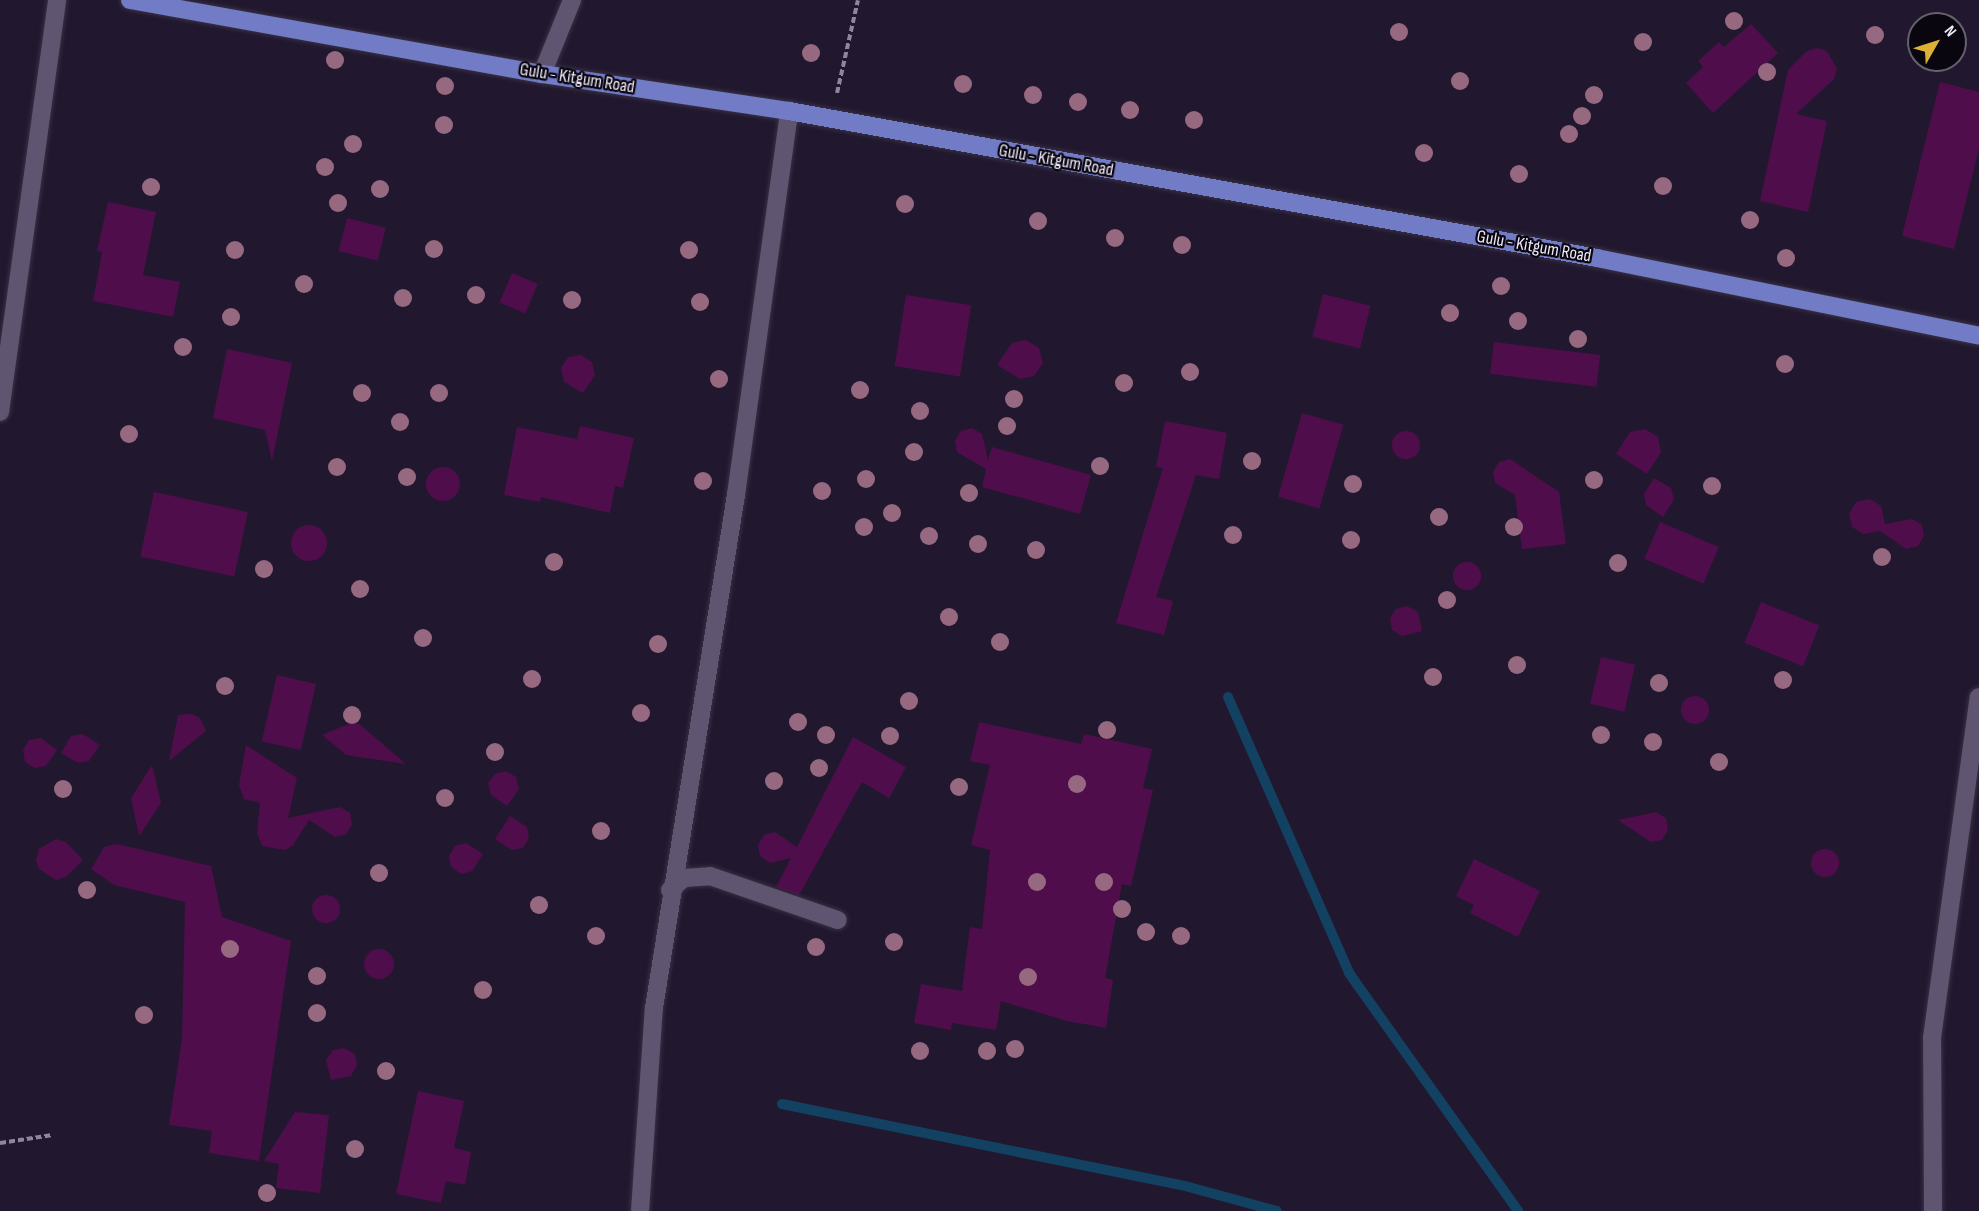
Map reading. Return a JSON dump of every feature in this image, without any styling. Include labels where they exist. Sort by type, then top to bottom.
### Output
[{"type":"main road","name":"Gulu - Kitgum Road","points":[[130,0],[542,74],[789,111],[1597,258],[1979,336]]},
{"type":"street","points":[[0,412],[57,0]]},
{"type":"street","points":[[542,74],[572,0]]},
{"type":"street","points":[[640,1211],[654,1008],[670,890],[736,495],[789,111]]},
{"type":"street","points":[[1933,1211],[1932,1038],[1979,697]]},
{"type":"street","points":[[670,890],[684,878],[710,876],[838,920]]},
{"type":"path","points":[[831,120],[858,0]]},
{"type":"path","points":[[0,1143],[52,1135]]},
{"type":"building","points":[[1751,24],[1778,53],[1713,113],[1686,83],[1703,67],[1698,61],[1719,42],[1724,47]]},
{"type":"building","points":[[1817,48],[1827,51],[1837,69],[1834,79],[1796,114],[1827,121],[1808,212],[1760,201],[1788,70],[1807,51]]},
{"type":"building","points":[[1940,82],[1979,92],[1979,148],[1954,249],[1902,236]]},
{"type":"building","points":[[108,202],[156,212],[143,275],[180,282],[173,317],[93,301],[102,252],[97,251]]},
{"type":"building","points":[[347,218],[386,228],[378,261],[339,251]]},
{"type":"building","points":[[512,273],[538,284],[525,313],[499,302]]},
{"type":"building","points":[[1323,294],[1371,306],[1360,349],[1312,337]]},
{"type":"building","points":[[906,295],[971,305],[960,376],[895,366]]},
{"type":"building","points":[[1026,340],[1039,348],[1043,363],[1034,376],[1020,379],[997,365],[1012,343]]},
{"type":"building","points":[[1494,342],[1600,355],[1596,387],[1490,374]]},
{"type":"building","points":[[227,349],[292,363],[272,461],[265,430],[213,418]]},
{"type":"building","points":[[581,355],[592,362],[595,375],[583,393],[564,382],[561,368],[568,357]]},
{"type":"building","points":[[1302,413],[1343,425],[1319,508],[1278,497]]},
{"type":"building","points":[[1165,421],[1227,433],[1219,479],[1196,475],[1156,597],[1173,601],[1164,635],[1116,623],[1163,468],[1156,467]]},
{"type":"building","points":[[580,426],[634,438],[623,488],[615,486],[610,513],[541,497],[540,502],[504,495],[517,427],[577,439]]},
{"type":"building","points":[[972,428],[982,434],[988,460],[992,447],[1091,475],[1080,514],[982,487],[986,469],[957,452],[955,441],[961,431]]},
{"type":"building","points":[[1645,429],[1658,437],[1661,452],[1647,474],[1616,454],[1630,432]]},
{"type":"building","points":[[1406,431],[1416,435],[1420,445],[1416,455],[1406,459],[1396,455],[1392,445],[1396,435]]},
{"type":"building","points":[[1510,459],[1559,492],[1566,544],[1522,549],[1515,495],[1495,483],[1493,472],[1499,462]]},
{"type":"building","points":[[443,467],[455,472],[460,484],[455,496],[443,501],[431,496],[426,484],[431,472]]},
{"type":"building","points":[[1654,478],[1671,488],[1674,499],[1663,517],[1646,505],[1644,494]]},
{"type":"building","points":[[154,492],[248,512],[234,577],[140,557]]},
{"type":"building","points":[[1870,499],[1881,506],[1885,524],[1912,519],[1922,525],[1924,536],[1918,546],[1906,549],[1880,531],[1864,534],[1852,527],[1849,514],[1856,502]]},
{"type":"building","points":[[1660,522],[1719,547],[1703,584],[1644,559]]},
{"type":"building","points":[[309,525],[322,530],[327,543],[322,556],[309,561],[296,556],[291,543],[296,530]]},
{"type":"building","points":[[1467,562],[1477,566],[1481,576],[1477,586],[1467,590],[1457,586],[1453,576],[1457,566]]},
{"type":"building","points":[[1761,602],[1819,626],[1803,666],[1745,643]]},
{"type":"building","points":[[1407,606],[1418,612],[1422,631],[1402,636],[1392,630],[1390,618],[1396,609]]},
{"type":"building","points":[[1601,657],[1635,665],[1624,712],[1590,704]]},
{"type":"building","points":[[277,675],[316,684],[301,750],[262,741]]},
{"type":"building","points":[[1695,696],[1705,700],[1709,710],[1705,720],[1695,724],[1685,720],[1681,710],[1685,700]]},
{"type":"building","points":[[192,714],[200,718],[206,731],[169,761],[178,715]]},
{"type":"building","points":[[979,722],[1081,744],[1084,734],[1152,749],[1143,788],[1153,790],[1131,886],[1122,884],[1105,978],[1113,980],[1106,1028],[1067,1021],[1001,1001],[996,1030],[952,1023],[951,1030],[914,1023],[921,984],[962,991],[970,927],[982,929],[990,850],[971,845],[990,765],[970,761]]},
{"type":"building","points":[[351,723],[359,724],[406,764],[346,755],[322,735]]},
{"type":"building","points":[[83,734],[100,745],[89,761],[78,763],[61,753],[71,736]]},
{"type":"building","points":[[853,737],[906,767],[889,798],[862,782],[799,895],[776,887],[791,858],[770,863],[760,856],[758,845],[764,835],[775,832],[797,847]]},
{"type":"building","points":[[41,738],[57,750],[46,766],[35,768],[25,762],[23,750],[29,740]]},
{"type":"building","points":[[246,745],[297,778],[288,818],[340,807],[350,813],[352,825],[346,834],[335,837],[309,820],[293,845],[285,850],[262,846],[257,833],[260,803],[244,799],[239,785]]},
{"type":"building","points":[[152,765],[161,803],[139,836],[131,798]]},
{"type":"building","points":[[506,771],[516,777],[519,789],[507,806],[491,795],[488,783],[495,774]]},
{"type":"building","points":[[1656,812],[1666,818],[1668,830],[1662,840],[1651,842],[1618,820]]},
{"type":"building","points":[[510,816],[527,827],[529,838],[523,848],[512,850],[495,839]]},
{"type":"building","points":[[56,839],[66,842],[83,860],[66,877],[56,880],[39,869],[36,860],[39,849]]},
{"type":"building","points":[[466,843],[483,854],[472,871],[461,874],[451,867],[449,856],[455,846]]},
{"type":"building","points":[[117,844],[211,866],[222,917],[291,941],[259,1161],[209,1153],[212,1131],[169,1125],[182,1038],[185,902],[114,885],[91,869],[104,847]]},
{"type":"building","points":[[1825,849],[1835,853],[1839,863],[1835,873],[1825,877],[1815,873],[1811,863],[1815,853]]},
{"type":"building","points":[[1474,859],[1540,891],[1518,937],[1470,913],[1474,905],[1456,896]]},
{"type":"building","points":[[326,895],[336,899],[340,909],[336,919],[326,923],[316,919],[312,909],[316,899]]},
{"type":"building","points":[[379,949],[390,953],[394,964],[390,975],[379,979],[368,975],[364,964],[368,953]]},
{"type":"building","points":[[344,1048],[355,1054],[357,1065],[351,1076],[331,1080],[326,1060],[333,1050]]},
{"type":"building","points":[[418,1091],[464,1101],[454,1148],[471,1152],[465,1185],[446,1181],[441,1203],[396,1194]]},
{"type":"building","points":[[295,1112],[329,1115],[320,1193],[276,1188],[279,1164],[264,1161]]},
{"type":"waterway","points":[[1228,697],[1349,973],[1518,1211]]},
{"type":"waterway","points":[[782,1104],[1185,1186],[1277,1211]]}]
